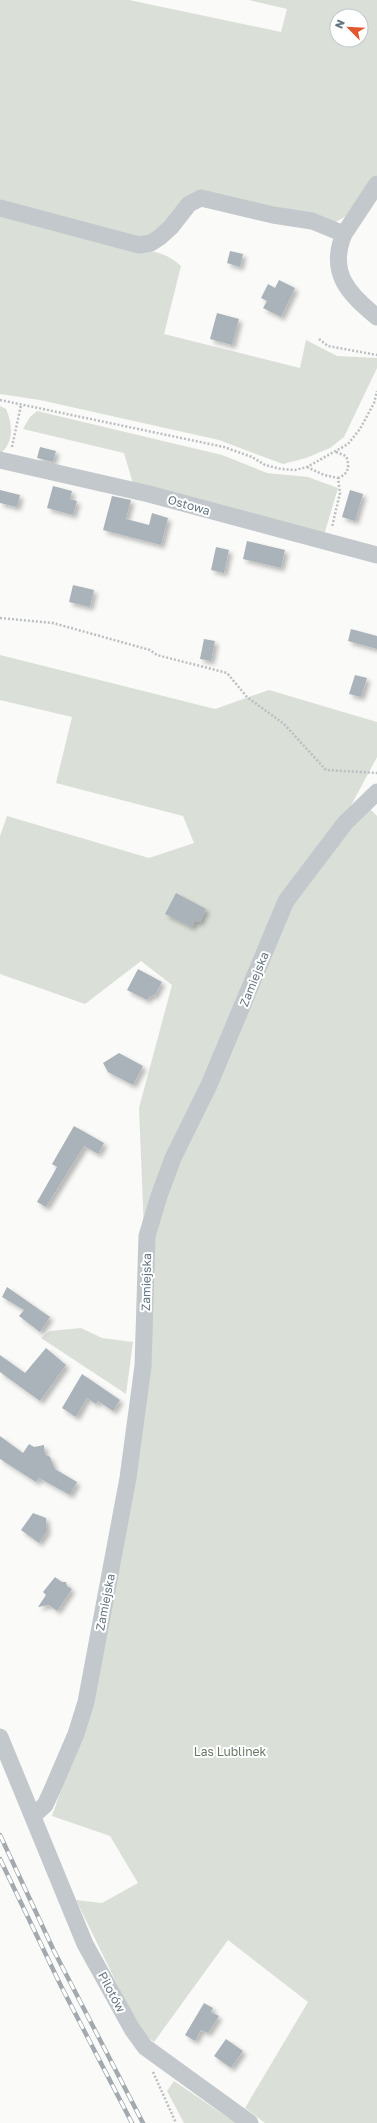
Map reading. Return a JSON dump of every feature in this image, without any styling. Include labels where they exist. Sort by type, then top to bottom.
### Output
[{"type":"street","points":[[377,184],[344,234],[338,255],[341,276],[352,295],[377,317]]},
{"type":"street","points":[[0,208],[139,245],[151,243],[160,237],[171,227],[189,204],[201,198],[273,215],[312,221],[344,234]]},
{"type":"street","name":"Ostowa","points":[[3,461],[149,494],[377,555]]},
{"type":"street","name":"Zamiejska","points":[[34,1815],[45,1805],[52,1790],[74,1740],[86,1702],[128,1478],[143,1366],[147,1236],[159,1196],[173,1158],[212,1078],[286,901],[345,823],[377,792]]},
{"type":"street","name":"Pilotów","points":[[0,1736],[34,1815],[60,1885],[85,1944],[140,2041],[192,2082],[250,2123]]},
{"type":"path","points":[[319,339],[328,346],[377,355]]},
{"type":"path","points":[[0,400],[224,447],[252,457],[265,465],[281,469],[295,470],[307,467],[348,444],[360,429],[374,403],[377,391]]},
{"type":"path","points":[[3,461],[15,438],[21,405]]},
{"type":"path","points":[[307,467],[324,475],[338,478],[344,476],[348,470],[349,462],[346,456],[335,452]]},
{"type":"path","points":[[328,543],[340,492],[338,478]]},
{"type":"path","points":[[0,618],[53,623],[150,650],[157,656],[227,673],[247,697],[284,724],[326,770],[377,773]]},
{"type":"path","points":[[151,2068],[176,2123]]},
{"type":"green space","points":[[0,0],[129,0],[281,32],[287,9],[249,0],[377,0],[377,175],[353,212],[334,223],[198,195],[184,197],[174,216],[138,249],[161,254],[181,266],[164,334],[300,368],[306,340],[337,356],[377,358],[377,368],[344,437],[330,448],[306,458],[283,464],[219,440],[40,400],[0,394]]},
{"type":"green space","points":[[0,406],[6,409],[10,421],[11,433],[8,444],[0,454]]},
{"type":"green space","points":[[37,411],[222,455],[267,473],[308,477],[338,488],[324,535],[134,487],[124,453],[23,429],[30,417]]},
{"type":"green space","points":[[0,655],[215,709],[269,690],[377,722],[377,757],[347,813],[282,899],[144,1230],[139,1108],[172,985],[141,961],[85,1004],[0,974],[0,836],[7,816],[149,858],[194,843],[183,816],[56,783],[72,717],[0,700]]},
{"type":"green space","name":"Las Lublinek","points":[[369,808],[377,816],[377,2123],[265,2123],[245,2108],[308,2002],[228,1940],[154,2042],[140,2031],[76,1900],[102,1903],[138,1883],[110,1836],[52,1816],[92,1701],[152,1236],[176,1161],[290,905],[350,827]]},
{"type":"green space","points":[[81,1328],[102,1338],[133,1342],[126,1394],[41,1338],[50,1331]]},
{"type":"green space","points":[[174,2081],[236,2123],[184,2123],[167,2091]]},
{"type":"building","points":[[230,251],[243,254],[240,267],[227,263]]},
{"type":"building","points":[[279,280],[295,288],[281,317],[263,308],[267,301],[261,298],[268,284],[275,288]]},
{"type":"building","points":[[217,313],[239,319],[232,345],[210,339]]},
{"type":"building","points":[[40,447],[56,451],[53,462],[37,458]]},
{"type":"building","points":[[53,486],[72,491],[70,499],[77,501],[73,515],[47,508]]},
{"type":"building","points":[[0,490],[20,495],[17,507],[0,503]]},
{"type":"building","points":[[350,490],[363,494],[355,521],[342,517]]},
{"type":"building","points":[[112,496],[131,500],[126,519],[149,525],[152,513],[168,518],[161,545],[103,530]]},
{"type":"building","points":[[247,541],[285,550],[281,568],[243,559]]},
{"type":"building","points":[[216,547],[229,550],[224,573],[211,570]]},
{"type":"building","points":[[73,585],[94,590],[90,607],[69,602]]},
{"type":"building","points":[[351,629],[377,636],[377,649],[348,641]]},
{"type":"building","points":[[204,639],[215,641],[211,661],[200,659]]},
{"type":"building","points":[[355,675],[367,678],[361,697],[349,694]]},
{"type":"building","points":[[176,893],[206,909],[200,922],[194,922],[192,927],[165,914]]},
{"type":"building","points":[[138,969],[162,982],[155,995],[150,996],[147,1000],[127,990]]},
{"type":"building","points":[[119,1053],[143,1066],[133,1085],[108,1072],[103,1063]]},
{"type":"building","points":[[74,1126],[104,1143],[98,1154],[84,1146],[46,1207],[37,1202],[57,1167],[52,1164]]},
{"type":"building","points":[[7,1287],[50,1317],[40,1332],[19,1316],[24,1310],[2,1297]]},
{"type":"building","points":[[46,1348],[66,1365],[40,1401],[0,1372],[0,1355],[25,1373]]},
{"type":"building","points":[[82,1374],[120,1400],[113,1411],[98,1401],[96,1404],[87,1398],[76,1417],[62,1408]]},
{"type":"building","points":[[0,1436],[23,1453],[29,1444],[34,1447],[44,1445],[45,1454],[50,1457],[55,1469],[77,1482],[70,1495],[39,1478],[36,1482],[0,1459]]},
{"type":"building","points":[[33,1513],[46,1518],[47,1531],[39,1543],[21,1530]]},
{"type":"building","points":[[55,1577],[62,1582],[66,1582],[67,1586],[72,1589],[57,1611],[49,1605],[38,1607],[46,1595],[43,1592]]},
{"type":"building","points":[[204,2003],[213,2008],[211,2012],[219,2016],[208,2033],[201,2030],[195,2041],[185,2035]]},
{"type":"building","points":[[226,2039],[243,2051],[231,2068],[214,2056]]},
{"type":"railway","points":[[0,1835],[54,1951],[143,2123]]},
{"type":"railway","points":[[0,1859],[61,1986],[132,2123]]}]
